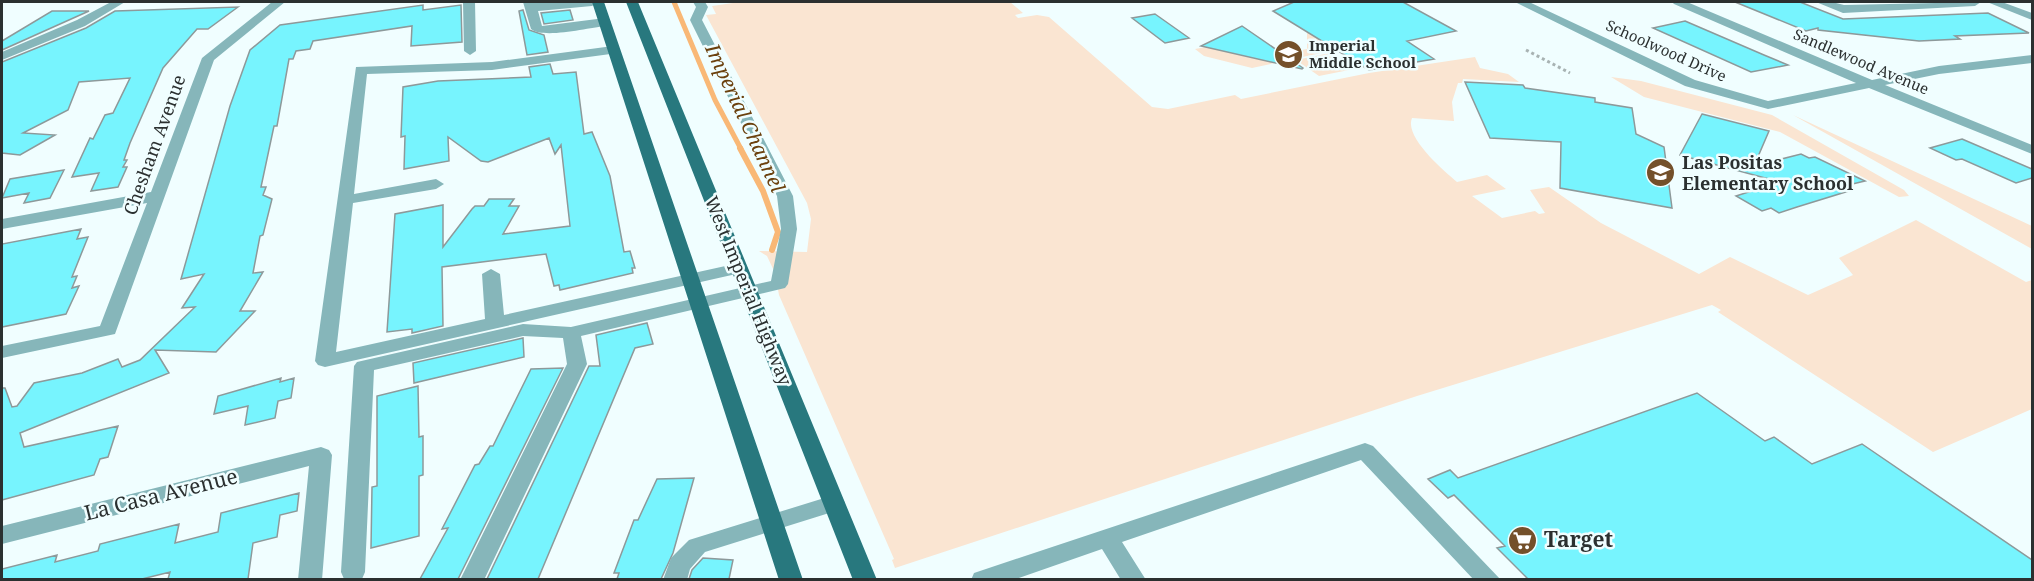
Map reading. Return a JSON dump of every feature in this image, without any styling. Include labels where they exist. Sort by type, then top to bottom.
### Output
[{"type":"main road","points":[[598,2],[791,579]]},
{"type":"main road","name":"West Imperial Highway","points":[[632,2],[865,579]]},
{"type":"street","points":[[2,56],[81,23],[119,2]]},
{"type":"street","name":"Chesham Avenue","points":[[2,352],[108,330],[208,58],[279,2]]},
{"type":"street","points":[[470,2],[470,51]]},
{"type":"street","points":[[592,2],[530,5],[537,29],[548,30],[604,22]]},
{"type":"street","points":[[353,572],[364,366],[523,330],[571,333],[779,284],[791,227],[791,212],[696,20],[702,7],[699,2]]},
{"type":"street","name":"Schoolwood Drive","points":[[1521,2],[1700,87],[1768,105],[1870,84]]},
{"type":"street","name":"Sandlewood Avenue","points":[[1678,2],[2032,150]]},
{"type":"street","points":[[1822,2],[1843,9],[1975,2]]},
{"type":"street","points":[[1993,2],[2032,18]]},
{"type":"street","points":[[613,50],[492,66],[361,70],[325,361],[739,268]]},
{"type":"street","points":[[1870,84],[1949,68],[2032,59]]},
{"type":"street","points":[[345,200],[436,184]]},
{"type":"street","points":[[2,224],[157,196]]},
{"type":"street","points":[[491,274],[495,323]]},
{"type":"street","points":[[472,579],[577,364],[571,333]]},
{"type":"street","points":[[983,579],[1365,451],[1489,579]]},
{"type":"street","name":"La Casa Avenue","points":[[2,535],[321,455],[310,579]]},
{"type":"street","points":[[675,579],[679,565],[697,546],[834,503]]},
{"type":"street","points":[[1107,538],[1134,579]]},
{"type":"path","points":[[1526,50],[1570,73]]},
{"type":"shaded area","points":[[740,2],[1010,2],[1023,13],[1015,15],[1018,18],[1037,15],[1049,17],[1152,107],[1168,109],[1235,95],[1241,99],[1369,73],[1475,57],[1480,68],[1508,74],[1519,82],[1463,79],[1462,83],[1458,83],[1452,102],[1454,121],[1412,118],[1411,126],[1426,153],[1457,182],[1487,175],[1506,189],[1472,196],[1502,218],[1535,211],[1539,214],[1545,213],[1530,190],[1549,187],[1601,223],[1699,274],[1730,257],[1808,295],[1853,275],[1839,258],[1916,220],[2026,282],[2032,280],[2032,409],[1933,452],[1718,312],[1721,310],[1712,305],[1417,396],[895,568],[892,560],[894,559],[779,295],[775,273],[767,256],[759,251],[807,252],[811,219],[807,203],[706,15],[716,14],[712,6]]},
{"type":"shaded area","points":[[1307,29],[1321,31],[1321,53],[1252,68],[1204,56],[1195,49],[1206,47],[1256,59],[1307,49]]},
{"type":"shaded area","points":[[1330,53],[1354,69],[1319,76],[1296,60]]},
{"type":"shaded area","points":[[1611,77],[1641,81],[1772,115],[1904,190],[1909,196],[1899,197],[1780,132],[1644,97]]},
{"type":"shaded area","points":[[1793,115],[2032,226],[2032,249]]},
{"type":"building","points":[[1294,2],[1403,2],[1456,31],[1407,41],[1434,59],[1369,70],[1273,11]]},
{"type":"building","points":[[1735,2],[1800,2],[1843,19],[1988,13],[2029,33],[1955,36],[1960,39],[1919,41],[1818,30],[1818,28],[1806,31]]},
{"type":"building","points":[[423,5],[423,10],[461,5],[462,42],[411,46],[412,26],[313,41],[310,49],[296,51],[293,59],[289,59],[277,126],[274,126],[261,187],[266,187],[263,195],[272,199],[263,235],[260,236],[253,273],[263,272],[240,311],[255,311],[216,352],[155,350],[169,373],[20,433],[24,447],[118,426],[108,457],[100,459],[94,475],[2,500],[2,388],[5,388],[12,407],[17,406],[34,383],[82,373],[118,359],[122,367],[140,360],[195,307],[182,308],[204,274],[181,279],[230,106],[250,50],[280,25]]},
{"type":"building","points":[[238,7],[208,29],[197,29],[163,68],[130,143],[124,160],[127,160],[123,167],[127,167],[118,187],[91,191],[99,173],[72,177],[90,138],[93,139],[105,115],[113,113],[130,78],[79,82],[68,110],[23,133],[55,135],[20,155],[2,153],[2,62],[86,28],[115,11]]},
{"type":"building","points":[[523,10],[529,30],[544,35],[548,52],[527,55],[519,11]]},
{"type":"building","points":[[570,10],[573,20],[544,24],[541,13]]},
{"type":"building","points":[[52,11],[89,11],[2,50],[2,41]]},
{"type":"building","points":[[1155,14],[1189,38],[1165,43],[1132,18]]},
{"type":"building","points":[[1685,21],[1788,65],[1751,72],[1653,28]]},
{"type":"building","points":[[1242,26],[1303,68],[1201,46]]},
{"type":"building","points":[[550,64],[553,74],[576,72],[584,134],[592,132],[610,176],[624,252],[630,251],[635,268],[632,268],[633,273],[560,290],[559,285],[554,286],[546,254],[442,267],[443,326],[412,333],[412,329],[387,332],[395,214],[443,205],[443,247],[472,209],[475,206],[484,206],[489,199],[514,199],[509,206],[519,206],[503,234],[570,226],[561,145],[555,154],[549,138],[488,162],[481,161],[448,137],[449,161],[404,169],[405,136],[401,137],[403,87],[438,81],[531,77],[529,67]]},
{"type":"building","points":[[1465,82],[1523,85],[1525,88],[1595,98],[1595,102],[1632,108],[1636,134],[1664,147],[1672,208],[1560,188],[1561,142],[1490,138]]},
{"type":"building","points":[[1702,114],[1769,131],[1754,166],[1801,154],[1809,158],[1815,157],[1865,181],[1844,186],[1852,190],[1779,213],[1771,208],[1762,211],[1736,196],[1780,182],[1680,155]]},
{"type":"building","points":[[1962,139],[2032,169],[2032,178],[2016,183],[1962,159],[1956,160],[1930,148]]},
{"type":"building","points":[[64,170],[50,198],[24,203],[29,193],[2,198],[10,179]]},
{"type":"building","points":[[81,229],[77,239],[88,237],[72,277],[77,276],[72,288],[79,286],[66,314],[2,327],[2,244]]},
{"type":"building","points":[[647,323],[653,344],[635,348],[538,579],[487,579],[589,366],[600,366],[596,335]]},
{"type":"building","points":[[523,338],[524,357],[414,383],[413,363]]},
{"type":"building","points":[[563,368],[458,579],[420,579],[448,528],[442,529],[475,465],[479,464],[490,446],[493,446],[531,369]]},
{"type":"building","points":[[281,378],[280,382],[294,378],[291,398],[278,401],[275,418],[245,425],[248,406],[214,414],[218,396]]},
{"type":"building","points":[[418,386],[419,437],[423,436],[423,475],[419,476],[419,536],[371,548],[372,487],[377,486],[377,396]]},
{"type":"building","points":[[1697,393],[1765,441],[1774,437],[1812,464],[1862,444],[2032,560],[2032,579],[1528,579],[1497,548],[1505,546],[1454,495],[1448,498],[1428,479],[1450,470],[1458,478]]},
{"type":"building","points":[[694,478],[673,553],[661,579],[617,579],[619,573],[614,573],[634,520],[638,520],[657,479]]},
{"type":"building","points":[[299,493],[297,511],[280,515],[277,537],[253,543],[248,579],[168,579],[170,572],[142,579],[2,579],[2,569],[57,555],[55,562],[98,551],[100,544],[179,524],[175,543],[218,532],[221,513]]},
{"type":"building","points":[[703,558],[733,560],[729,579],[689,579],[692,570]]},
{"type":"waterway","name":"Imperial Channel","points":[[674,2],[715,100],[741,149]]},
{"type":"waterway","name":"Imperial Channel","points":[[740,148],[763,191],[778,232],[772,250]]},
{"type":"place","name":"Imperial Middle School","points":[[1288,55]]},
{"type":"place","name":"Las Positas Elementary School","points":[[1661,173]]},
{"type":"place","name":"Target","points":[[1523,540]]}]
